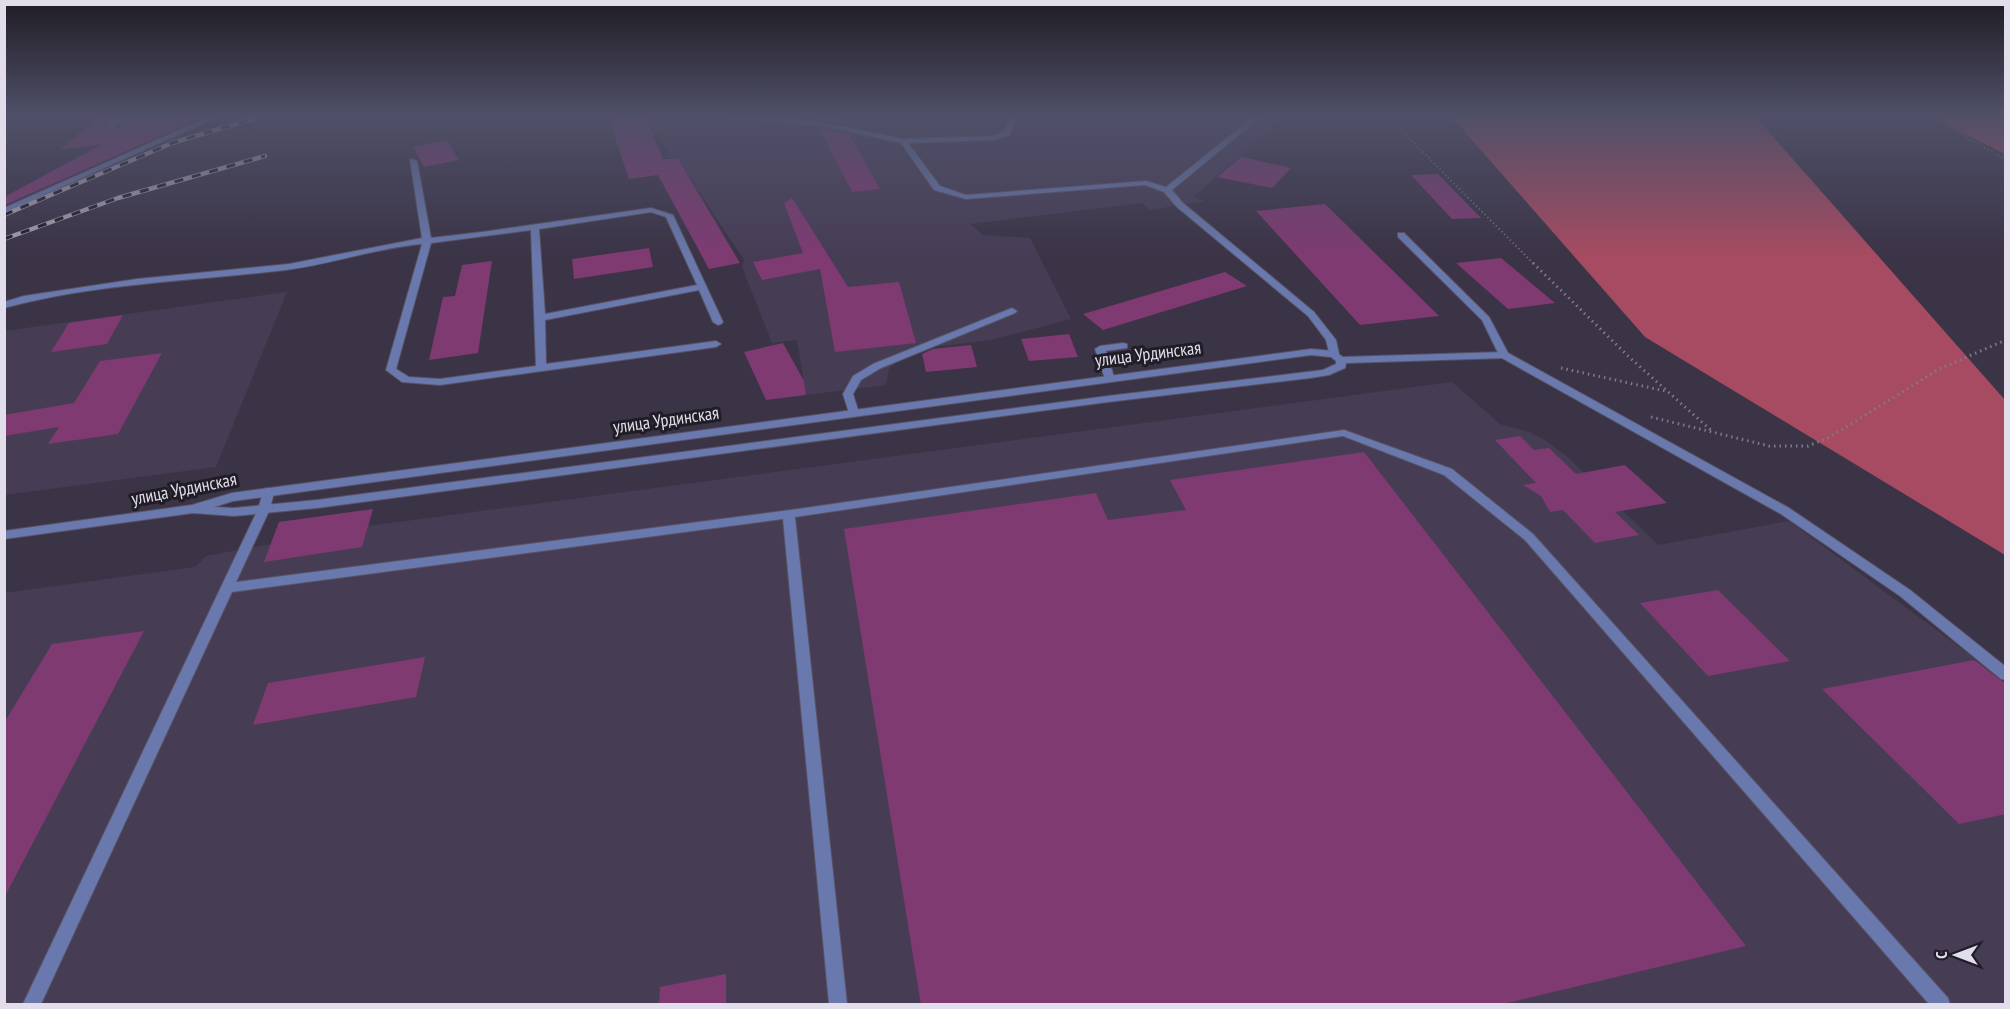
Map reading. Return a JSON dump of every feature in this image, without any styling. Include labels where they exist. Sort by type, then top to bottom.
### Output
[{"type":"street","points":[[4,211],[114,162]]},
{"type":"street","points":[[413,162],[427,240],[391,370],[406,380],[440,382],[716,344]]},
{"type":"street","points":[[193,509],[234,512],[364,498],[1108,399],[1310,375],[1334,370],[1341,366],[1331,340],[1311,314],[1180,205],[1167,190],[1146,183],[966,196],[937,188],[918,162]]},
{"type":"street","points":[[1167,190],[1202,162]]},
{"type":"street","points":[[4,304],[137,282],[289,267],[427,240],[651,210],[669,215],[718,322]]},
{"type":"street","points":[[535,227],[541,368]]},
{"type":"street","points":[[1401,235],[1486,319],[1504,355],[1785,511],[1905,593],[2006,675]]},
{"type":"street","points":[[540,318],[702,287]]},
{"type":"street","points":[[854,413],[848,394],[856,378],[877,366],[1012,311]]},
{"type":"street","points":[[1109,377],[1100,349],[1123,346]]},
{"type":"street","name":"улица Урдинская","points":[[4,535],[193,509],[232,497],[1311,351],[1338,357],[1504,355]]},
{"type":"street","points":[[227,588],[789,514],[1344,433],[1448,471],[1529,537],[1941,1005]]},
{"type":"street","points":[[32,1005],[264,509],[268,492]]},
{"type":"street","points":[[789,514],[838,1005]]},
{"type":"path","points":[[1433,162],[1594,323],[1713,432]]},
{"type":"path","points":[[1644,416],[1769,446],[1808,446],[1830,437],[1939,369],[2006,340]]},
{"type":"path","points":[[1551,365],[1666,391]]},
{"type":"shaded area","points":[[679,162],[1233,162],[1193,197],[1205,201],[1150,210],[1142,203],[970,224],[983,235],[1030,238],[1071,319],[991,340],[932,347],[905,356],[889,368],[886,385],[806,395],[797,340],[772,343],[742,267],[744,260]]},
{"type":"shaded area","points":[[1491,162],[1795,162],[2005,400],[2005,555],[1645,337]]},
{"type":"shaded area","points":[[287,292],[216,467],[5,495],[4,331]]},
{"type":"shaded area","points":[[1452,382],[1500,424],[1529,432],[1545,440],[1570,459],[1658,545],[1789,521],[1977,660],[2005,684],[2005,1004],[5,1004],[4,593],[195,567],[206,556],[271,544],[279,522],[373,509],[368,526]]},
{"type":"building","points":[[69,162],[101,162],[5,205],[4,197]]},
{"type":"building","points":[[421,162],[449,162],[424,167]]},
{"type":"building","points":[[623,162],[680,162],[740,263],[709,269],[658,175],[629,179]]},
{"type":"building","points":[[837,162],[865,162],[880,189],[852,192]]},
{"type":"building","points":[[1235,162],[1264,162],[1291,168],[1272,188],[1217,177]]},
{"type":"building","points":[[1438,174],[1481,218],[1452,219],[1411,175]]},
{"type":"building","points":[[792,198],[848,287],[899,282],[916,343],[835,352],[820,269],[762,280],[753,262],[803,253],[784,203]]},
{"type":"building","points":[[1325,204],[1439,316],[1360,325],[1256,211]]},
{"type":"building","points":[[649,248],[653,267],[574,279],[572,259]]},
{"type":"building","points":[[1501,258],[1555,303],[1508,309],[1456,263]]},
{"type":"building","points":[[492,261],[478,353],[429,360],[443,297],[455,296],[462,265]]},
{"type":"building","points":[[1225,272],[1247,286],[1103,330],[1083,314]]},
{"type":"building","points":[[123,315],[107,344],[51,352],[69,323]]},
{"type":"building","points":[[1069,334],[1078,357],[1029,361],[1021,339]]},
{"type":"building","points":[[783,343],[804,381],[806,395],[766,400],[744,352]]},
{"type":"building","points":[[971,345],[977,367],[926,372],[922,354],[933,349]]},
{"type":"building","points":[[162,353],[118,434],[48,444],[59,427],[4,436],[4,415],[74,403],[100,361]]},
{"type":"building","points":[[1520,436],[1534,450],[1549,448],[1576,474],[1625,465],[1667,503],[1615,512],[1639,535],[1595,543],[1563,510],[1550,512],[1541,496],[1523,485],[1536,483],[1495,440]]},
{"type":"building","points":[[1364,452],[1746,946],[1499,1005],[921,1005],[844,529],[1096,493],[1108,520],[1186,510],[1170,480]]},
{"type":"building","points":[[373,509],[362,547],[264,562],[279,522]]},
{"type":"building","points":[[1718,590],[1790,661],[1708,676],[1640,603]]},
{"type":"building","points":[[144,631],[4,898],[4,723],[52,644]]},
{"type":"building","points":[[425,657],[416,697],[253,725],[268,683]]},
{"type":"building","points":[[1974,660],[2006,684],[2006,814],[1959,824],[1822,689]]},
{"type":"building","points":[[726,974],[726,1005],[659,1005],[660,987]]},
{"type":"railway","points":[[4,215],[127,162]]},
{"type":"railway","points":[[4,239],[118,198],[244,162]]}]
